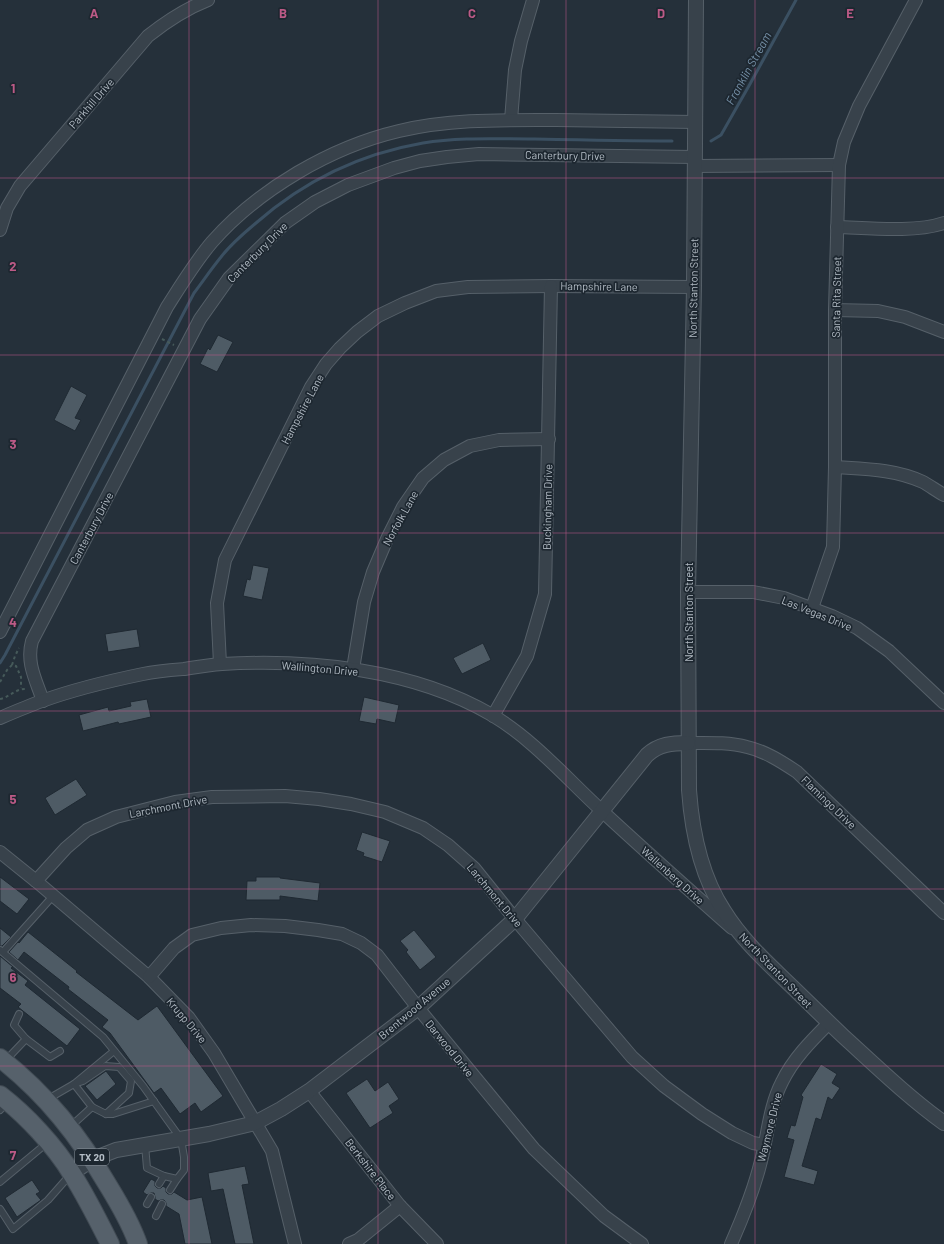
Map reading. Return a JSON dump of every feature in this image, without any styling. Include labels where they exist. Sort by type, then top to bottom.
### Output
[{"type":"main road","name":"TX 20","points":[[3,1060],[46,1099],[93,1159],[134,1231],[138,1244]]},
{"type":"main road","name":"TX 20","points":[[3,1102],[29,1121],[48,1142],[72,1173],[110,1244]]},
{"type":"street","name":"Parkhill Drive","points":[[0,230],[7,208],[20,186],[148,36],[166,22],[191,7],[208,0]]},
{"type":"street","points":[[511,120],[515,70],[533,0]]},
{"type":"street","name":"North Stanton Street","points":[[696,0],[694,287],[688,592],[688,743],[690,809],[695,839],[702,865],[711,886],[723,910],[743,938],[829,1023],[893,1083],[944,1123]]},
{"type":"street","name":"Santa Rita Street","points":[[812,608],[833,547],[835,467],[835,310],[839,166],[844,142],[859,106],[916,0]]},
{"type":"street","points":[[0,632],[167,307],[189,272],[212,243],[240,215],[270,191],[296,173],[331,155],[366,141],[400,131],[436,124],[464,121],[511,120],[695,122]]},
{"type":"street","name":"Canterbury Drive","points":[[43,701],[30,662],[30,649],[32,641],[200,319],[229,278],[284,223],[315,202],[348,185],[394,168],[420,161],[479,154],[839,166]]},
{"type":"street","points":[[838,227],[893,229],[938,225],[944,223]]},
{"type":"street","name":"Buckingham Drive","points":[[493,716],[527,656],[545,594],[551,286]]},
{"type":"street","name":"Hampshire Lane","points":[[220,664],[217,603],[225,560],[311,387],[326,364],[357,332],[378,316],[404,302],[436,291],[468,287],[694,287]]},
{"type":"street","points":[[835,310],[878,311],[905,317],[944,332]]},
{"type":"street","name":"Norfolk Lane","points":[[353,669],[364,602],[373,572],[403,507],[423,478],[444,460],[470,446],[498,440],[549,439]]},
{"type":"street","points":[[835,467],[873,469],[897,473],[923,482],[944,495]]},
{"type":"street","name":"Las Vegas Drive","points":[[688,592],[752,592],[784,598],[832,616],[857,628],[889,651],[944,703]]},
{"type":"street","name":"Wallington Drive","points":[[0,718],[43,701],[98,684],[145,674],[220,664],[303,665],[353,669],[394,677],[435,688],[467,702],[493,716],[529,741],[602,811]]},
{"type":"street","name":"Brentwood Avenue","points":[[72,1173],[93,1159],[116,1150],[209,1134],[255,1123],[282,1109],[309,1091],[418,1008],[515,919],[647,755],[659,746],[688,743]]},
{"type":"street","name":"Flamingo Drive","points":[[688,743],[719,743],[748,747],[781,761],[797,772],[944,913]]},
{"type":"street","name":"Larchmont Drive","points":[[36,881],[66,848],[87,830],[116,817],[175,802],[212,797],[285,796],[351,804],[385,812],[424,828],[448,845],[474,868],[515,919],[632,1057],[664,1086],[702,1114],[743,1139],[753,1143],[765,1145]]},
{"type":"street","name":"Wallenberg Drive","points":[[602,811],[743,938]]},
{"type":"street","name":"Krupp Drive","points":[[0,852],[149,977],[189,1018],[214,1053],[272,1151],[295,1244]]},
{"type":"street","name":"Darwood Drive","points":[[149,977],[174,948],[192,935],[221,928],[251,925],[284,926],[342,934],[360,943],[377,955],[418,1008],[534,1150],[604,1216],[642,1244]]},
{"type":"street","name":"Waymore Drive","points":[[731,1244],[742,1220],[756,1182],[776,1094],[788,1069],[796,1058],[829,1023]]},
{"type":"street","name":"Berkshire Place","points":[[309,1091],[400,1206],[437,1244]]},
{"type":"street","points":[[349,1244],[358,1240],[400,1206]]},
{"type":"lane","points":[[53,896],[1,951],[103,1037],[143,1086],[181,1139],[184,1157],[184,1170],[170,1190]]},
{"type":"lane","points":[[19,1014],[14,1025],[26,1038],[50,1057],[60,1051]]},
{"type":"lane","points":[[3,1060],[26,1038]]},
{"type":"lane","points":[[46,1099],[74,1084],[114,1050]]},
{"type":"lane","points":[[74,1084],[83,1082],[105,1066],[119,1067],[131,1081],[129,1093],[106,1114]]},
{"type":"lane","points":[[74,1084],[92,1107],[106,1114],[113,1114],[154,1101]]},
{"type":"lane","points":[[70,1128],[92,1107]]},
{"type":"lane","points":[[0,1182],[48,1142]]},
{"type":"lane","points":[[145,1145],[147,1168],[164,1176],[177,1179]]},
{"type":"lane","points":[[0,1209],[13,1229],[48,1200],[72,1173]]},
{"type":"lane","points":[[159,1184],[164,1176]]},
{"type":"lane","points":[[147,1204],[151,1197]]},
{"type":"lane","points":[[156,1216],[162,1204]]},
{"type":"path","points":[[159,337],[175,346]]},
{"type":"path","points":[[0,682],[7,670],[12,665],[21,644]]},
{"type":"path","points":[[0,699],[21,688],[21,677],[17,667],[12,665]]},
{"type":"building","points":[[218,335],[233,342],[217,372],[200,364],[208,348],[210,350]]},
{"type":"building","points":[[71,386],[87,395],[75,418],[81,420],[75,431],[54,420]]},
{"type":"building","points":[[253,565],[269,568],[262,600],[243,596],[247,579],[250,580]]},
{"type":"building","points":[[137,629],[140,647],[108,652],[105,634]]},
{"type":"building","points":[[483,643],[491,660],[462,674],[453,658]]},
{"type":"building","points":[[364,697],[399,705],[395,723],[377,719],[376,724],[359,721]]},
{"type":"building","points":[[147,699],[151,717],[119,724],[118,722],[83,731],[79,715],[108,707],[109,711],[131,706],[130,702]]},
{"type":"building","points":[[76,779],[87,795],[55,815],[45,798]]},
{"type":"building","points":[[362,832],[390,841],[382,862],[363,856],[364,853],[356,850]]},
{"type":"building","points":[[0,877],[29,899],[17,914],[0,901]]},
{"type":"building","points":[[256,877],[280,877],[320,883],[318,901],[280,896],[280,900],[246,900],[247,881],[256,881]]},
{"type":"building","points":[[0,928],[11,937],[2,946],[0,946]]},
{"type":"building","points":[[414,930],[436,957],[420,970],[406,952],[408,950],[400,941]]},
{"type":"building","points":[[28,932],[77,971],[76,972],[138,1020],[157,1006],[223,1096],[201,1112],[195,1103],[180,1114],[161,1088],[154,1093],[110,1033],[102,1027],[108,1020],[24,952],[18,960],[9,952]]},
{"type":"building","points":[[0,956],[13,967],[11,968],[28,981],[25,985],[80,1029],[67,1046],[18,1007],[21,1004],[0,988]]},
{"type":"building","points":[[821,1064],[837,1074],[832,1083],[840,1088],[832,1100],[828,1097],[821,1120],[816,1118],[802,1166],[818,1171],[814,1185],[784,1177],[794,1140],[787,1138],[791,1125],[795,1126],[803,1097],[801,1095]]},
{"type":"building","points":[[106,1071],[116,1084],[97,1100],[85,1086]]},
{"type":"building","points":[[367,1079],[375,1091],[388,1082],[399,1099],[389,1106],[393,1113],[370,1128],[346,1093]]},
{"type":"building","points":[[245,1166],[249,1184],[242,1185],[254,1244],[235,1244],[223,1189],[211,1191],[208,1173]]},
{"type":"building","points":[[151,1179],[155,1181],[155,1186],[157,1188],[161,1188],[163,1186],[166,1188],[166,1192],[168,1194],[172,1194],[174,1192],[187,1200],[202,1197],[212,1244],[185,1244],[179,1214],[166,1206],[164,1200],[158,1201],[155,1199],[154,1193],[147,1195],[143,1192]]},
{"type":"building","points":[[32,1180],[40,1192],[36,1194],[41,1200],[17,1217],[5,1198]]},
{"type":"waterway","name":"Franklin Stream","points":[[711,141],[721,135],[796,0]]},
{"type":"waterway","points":[[0,663],[194,293],[229,248],[275,208],[313,182],[334,171],[377,154],[423,143],[478,139],[672,141]]}]
